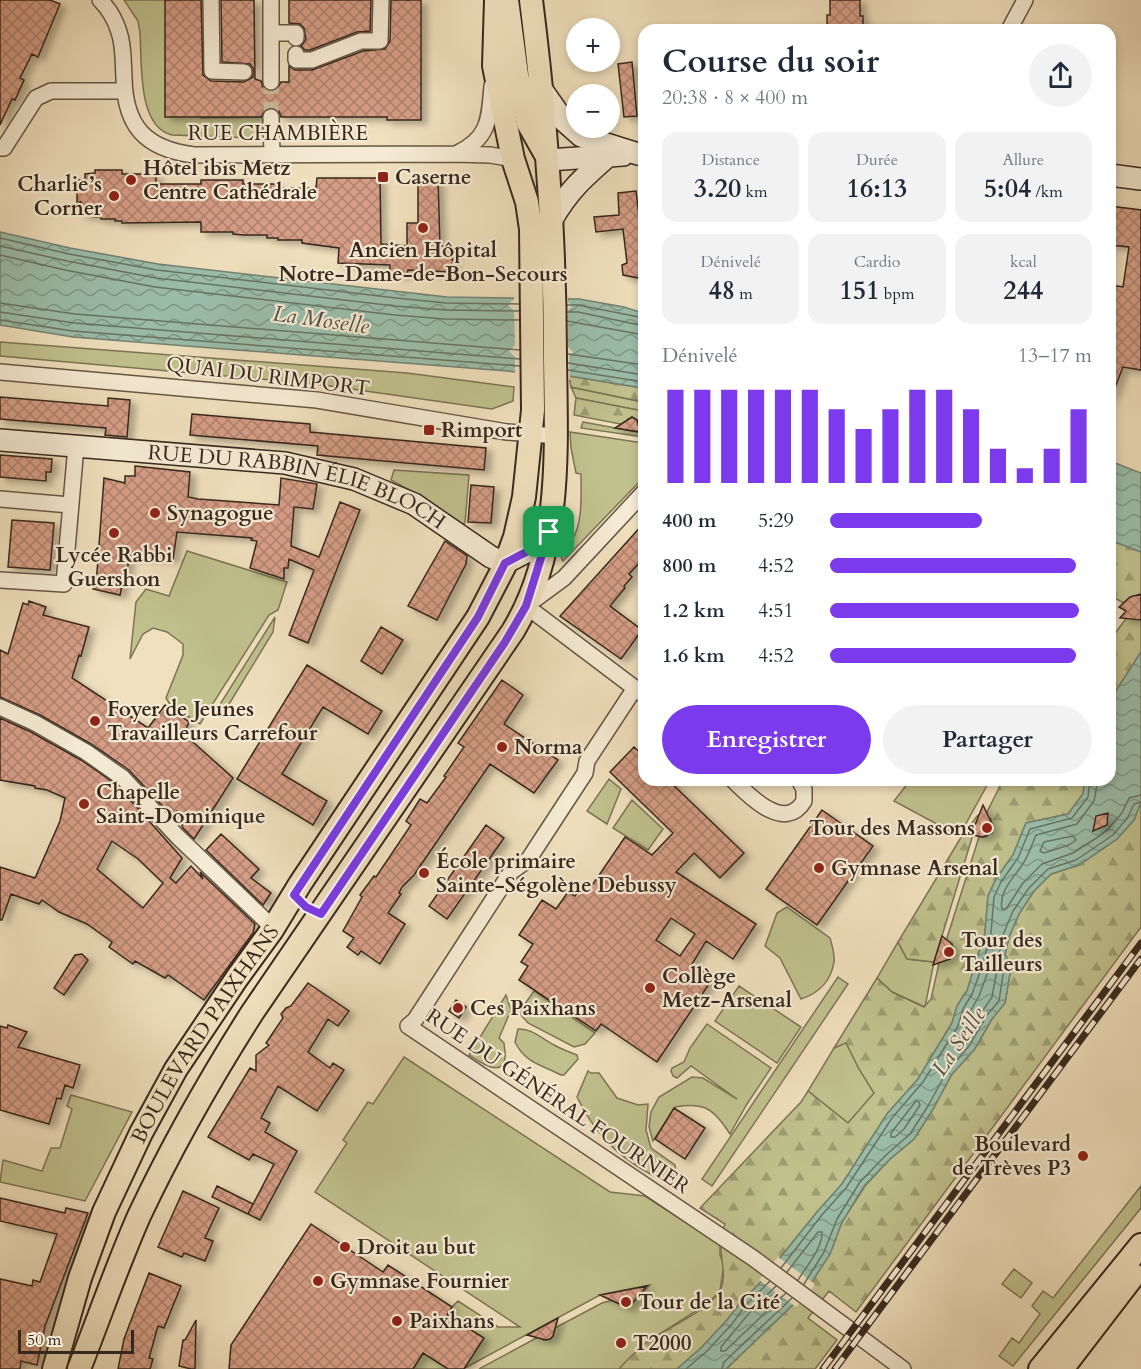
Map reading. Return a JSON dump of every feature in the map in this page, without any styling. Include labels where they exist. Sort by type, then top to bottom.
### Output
[{"type":"main road","name":"BOULEVARD PAIXHANS","points":[[54,1369],[91,1246],[141,1132],[198,1035],[272,930],[478,617],[505,563],[517,530],[524,497],[531,435],[531,229],[527,202],[513,159],[494,66],[496,0]]},
{"type":"main road","points":[[507,0],[517,75],[528,123],[548,160]]},
{"type":"main road","points":[[531,0],[542,90],[551,221]]},
{"type":"main road","points":[[513,159],[548,160]]},
{"type":"main road","points":[[513,159],[530,169],[551,221]]},
{"type":"main road","name":"BOULEVARD PAIXHANS","points":[[83,1364],[139,1218],[185,1124],[218,1066],[505,642],[526,606],[549,532],[555,489],[555,286],[551,221]]},
{"type":"main road","points":[[493,589],[526,606]]},
{"type":"main road","points":[[294,895],[306,907],[321,914]]},
{"type":"main road","points":[[1040,1369],[1141,1245]]},
{"type":"main road","points":[[1062,1369],[1141,1266]]},
{"type":"street","name":"RUE CHAMBIÈRE","points":[[100,0],[113,17],[120,33],[123,47],[124,91],[133,122],[149,141],[175,153],[194,155],[456,154],[490,155],[513,159]]},
{"type":"street","points":[[211,0],[212,71],[244,72]]},
{"type":"street","points":[[271,0],[271,82]]},
{"type":"street","points":[[296,54],[296,60],[312,60],[361,41],[380,41],[381,0]]},
{"type":"street","points":[[1012,24],[1025,0]]},
{"type":"street","points":[[271,33],[296,33],[296,38]]},
{"type":"street","points":[[456,154],[468,148],[483,135],[489,121],[494,66]]},
{"type":"street","points":[[542,90],[559,115],[581,136],[638,153]]},
{"type":"street","points":[[0,148],[4,148],[36,98],[51,91],[124,91]]},
{"type":"street","points":[[271,117],[272,154]]},
{"type":"street","points":[[548,160],[638,154]]},
{"type":"street","points":[[551,221],[573,187],[608,156]]},
{"type":"street","points":[[1116,176],[1141,179]]},
{"type":"street","name":"QUAI DU RIMPORT","points":[[0,372],[317,400],[531,435],[556,436]]},
{"type":"street","name":"RUE DU RABBIN ÉLIE BLOCH","points":[[0,440],[285,463],[354,478],[414,504],[491,557],[505,563]]},
{"type":"street","points":[[0,580],[64,584],[76,446]]},
{"type":"street","name":"BOULEVARD PAIXHANS","points":[[526,606],[564,578],[638,498]]},
{"type":"street","points":[[0,499],[70,505]]},
{"type":"street","points":[[505,563],[530,550],[549,532]]},
{"type":"street","points":[[526,606],[638,690]]},
{"type":"street","name":"RUE DU GÉNÉRAL FOURNIER","points":[[638,692],[587,761],[585,773],[529,859],[512,872],[415,1020],[408,1026],[753,1258],[903,1369]]},
{"type":"street","points":[[0,707],[35,723],[86,752],[123,778],[178,837],[265,920],[272,930]]},
{"type":"street","points":[[739,786],[755,802],[768,810],[785,814],[795,812],[804,801],[802,786]]},
{"type":"green space","points":[[124,0],[165,0],[201,118],[266,117],[263,134],[254,138],[172,135],[161,130],[147,107],[138,21]]},
{"type":"green space","points":[[0,342],[407,373],[514,387],[513,401],[492,409],[316,384],[0,356]]},
{"type":"green space","points":[[569,376],[638,387],[638,401],[571,387]]},
{"type":"green space","points":[[571,387],[638,401],[638,410],[576,398]]},
{"type":"green space","points":[[576,398],[638,410],[638,428],[637,420],[633,418],[628,419],[625,425],[574,415]]},
{"type":"green space","points":[[583,422],[638,432],[638,436],[581,428]]},
{"type":"green space","points":[[570,432],[638,442],[638,483],[563,561],[560,555],[576,533],[581,508],[581,474],[576,473]]},
{"type":"green space","points":[[394,470],[469,475],[465,523],[462,524],[424,498],[391,480]]},
{"type":"green space","points":[[1116,542],[1141,552],[1141,596],[1133,596],[1125,604],[1116,599]]},
{"type":"green space","points":[[187,551],[287,582],[278,610],[269,615],[200,724],[171,706],[166,698],[183,655],[183,644],[167,632],[153,628],[143,634],[130,659],[136,602],[146,589],[169,596]]},
{"type":"green space","points":[[1128,616],[1141,619],[1141,652],[1116,691],[1116,632]]},
{"type":"green space","points":[[275,617],[273,632],[223,714],[217,709]]},
{"type":"green space","points":[[609,779],[621,789],[607,824],[587,811]]},
{"type":"green space","points":[[906,786],[987,786],[959,836],[894,801]]},
{"type":"green space","points":[[1000,786],[1084,786],[1083,794],[1068,814],[1026,823],[1013,855],[996,879],[988,896],[985,933],[967,991],[957,1006],[952,1023],[918,1079],[887,1114],[842,1184],[727,1320],[677,1369],[619,1369],[646,1343],[704,1307],[719,1292],[723,1277],[721,1242],[725,1224],[700,1208],[801,1102],[808,1091],[848,1123],[874,1093],[846,1043],[834,1048],[877,978],[892,992],[924,1007],[931,999],[940,959],[950,959],[954,954],[954,947],[946,941],[979,837],[986,837],[993,830],[991,819],[985,816]]},
{"type":"green space","points":[[632,800],[663,829],[648,850],[613,828]]},
{"type":"green space","points":[[1141,802],[1141,927],[856,1312],[829,1291],[808,1318],[837,1340],[815,1369],[726,1369],[804,1294],[830,1254],[842,1222],[865,1186],[890,1159],[914,1139],[952,1074],[974,1050],[992,1019],[1005,1003],[1011,967],[1005,954],[1009,937],[1019,914],[1034,891],[1051,874],[1079,865],[1117,839],[1134,820]]},
{"type":"green space","points":[[979,815],[934,962],[907,959],[898,942],[960,839]]},
{"type":"green space","points":[[787,907],[830,938],[834,953],[834,962],[827,980],[819,990],[801,999],[780,958],[765,946],[777,913]]},
{"type":"green space","points":[[898,942],[907,959],[934,962],[925,1007],[892,992],[877,978]]},
{"type":"green space","points":[[838,977],[848,984],[712,1186],[702,1179]]},
{"type":"green space","points":[[739,986],[801,1027],[777,1063],[715,1021]]},
{"type":"green space","points":[[534,991],[595,1033],[585,1044],[574,1047],[528,1023],[521,1015],[522,1008]]},
{"type":"green space","points":[[506,995],[511,1010],[499,1038],[504,1043],[505,1058],[503,1064],[494,1068],[469,1055]]},
{"type":"green space","points":[[707,1024],[771,1068],[730,1134],[708,1109],[685,1106],[675,1107],[653,1141],[649,1127],[651,1112],[659,1097],[692,1077],[703,1078],[737,1099],[691,1066],[677,1078],[671,1071],[672,1068],[684,1062],[690,1048]]},
{"type":"green space","points":[[518,1029],[532,1032],[577,1055],[578,1059],[564,1075],[541,1066],[519,1049],[515,1042]]},
{"type":"green space","points":[[846,1042],[859,1069],[875,1093],[848,1123],[808,1091],[834,1048]]},
{"type":"green space","points":[[404,1057],[610,1192],[645,1196],[713,1240],[720,1235],[720,1255],[724,1265],[720,1290],[710,1302],[647,1342],[619,1369],[479,1369],[540,1336],[543,1340],[550,1339],[553,1336],[553,1329],[602,1303],[617,1299],[620,1304],[628,1308],[635,1300],[634,1296],[642,1294],[650,1285],[600,1295],[463,1369],[413,1369],[458,1301],[498,1327],[520,1327],[315,1192],[347,1143],[343,1140],[368,1102],[373,1104]]},
{"type":"green space","points":[[588,1071],[599,1073],[617,1098],[638,1105],[648,1104],[646,1130],[651,1148],[675,1165],[676,1173],[666,1180],[658,1178],[641,1169],[608,1143],[588,1118],[577,1097]]},
{"type":"green space","points":[[71,1095],[132,1112],[85,1201],[0,1182],[3,1160],[42,1171],[51,1148],[60,1148],[72,1109],[67,1106]]},
{"type":"green space","points":[[1141,1186],[1141,1208],[1013,1366],[999,1356],[1012,1338],[1019,1343],[1040,1314],[1032,1306],[1043,1291],[1053,1298]]},
{"type":"green space","points":[[1014,1269],[1032,1283],[1021,1298],[1002,1284]]},
{"type":"water","name":"La Moselle","points":[[0,232],[158,264],[447,297],[579,299],[624,307],[638,311],[638,387],[569,376],[73,337],[0,325]]},
{"type":"water","points":[[1116,463],[1141,473],[1141,552],[1116,542]]},
{"type":"water","name":"La Seille","points":[[1141,652],[1141,802],[1134,820],[1117,839],[1079,865],[1051,874],[1034,891],[1019,914],[1009,937],[1005,954],[1011,967],[1005,1003],[992,1019],[974,1050],[952,1074],[914,1139],[890,1159],[864,1186],[842,1222],[830,1254],[804,1294],[726,1369],[677,1369],[702,1347],[759,1284],[842,1184],[887,1114],[918,1079],[952,1023],[957,1006],[967,991],[985,933],[988,896],[996,879],[1013,855],[1026,823],[1068,814],[1083,794],[1084,786],[1116,786],[1116,691]]},
{"type":"pier","points":[[514,295],[568,296],[568,302],[572,306],[568,311],[568,347],[573,352],[569,357],[570,380],[515,375],[515,357],[509,351],[515,345],[514,311],[508,305],[514,299]]},
{"type":"pier","points":[[778,1257],[815,1284],[796,1307],[759,1280]]},
{"type":"building","points":[[0,0],[50,0],[60,4],[38,57],[32,54],[20,78],[24,80],[15,100],[12,99],[0,125]]},
{"type":"building","points":[[165,0],[201,0],[203,75],[211,81],[244,82],[253,77],[253,68],[250,64],[222,62],[221,0],[254,0],[255,79],[261,81],[263,87],[270,92],[276,90],[281,82],[289,82],[289,66],[295,70],[312,70],[363,51],[385,49],[390,41],[391,0],[421,0],[421,120],[387,120],[387,117],[281,117],[279,111],[271,107],[265,109],[261,117],[165,117]]},
{"type":"building","points":[[289,0],[371,0],[370,31],[357,32],[305,50],[301,46],[306,39],[304,28],[300,24],[289,23]]},
{"type":"building","points":[[830,0],[860,0],[860,16],[863,16],[863,24],[827,24],[827,15],[830,15]]},
{"type":"building","points":[[632,62],[637,116],[624,117],[620,64]]},
{"type":"building","points":[[95,170],[122,170],[122,174],[156,174],[156,184],[201,184],[201,180],[243,180],[243,184],[278,184],[278,188],[316,188],[317,178],[380,178],[381,244],[407,246],[407,223],[418,223],[418,178],[438,178],[440,246],[453,247],[452,272],[408,270],[407,275],[390,274],[390,265],[338,263],[339,248],[302,243],[302,240],[278,240],[278,238],[267,238],[267,235],[243,235],[233,234],[233,232],[201,232],[201,222],[122,223],[115,219],[81,215],[81,202],[77,202],[77,180],[85,180],[85,174],[95,173]]},
{"type":"building","points":[[636,191],[638,278],[623,275],[622,265],[627,263],[623,229],[596,232],[594,217],[619,215],[618,193]]},
{"type":"building","points":[[1116,207],[1141,210],[1141,370],[1123,367],[1116,385],[1116,286],[1123,287],[1129,247],[1116,246]]},
{"type":"building","points":[[0,397],[108,406],[108,398],[130,400],[127,437],[105,435],[106,428],[0,419]]},
{"type":"building","points":[[192,414],[310,424],[310,432],[486,448],[484,470],[317,455],[318,446],[190,435]]},
{"type":"building","points":[[632,417],[637,420],[638,432],[615,428]]},
{"type":"building","points":[[0,455],[52,459],[51,472],[46,472],[46,481],[0,477]]},
{"type":"building","points":[[135,466],[190,472],[188,497],[198,499],[279,505],[281,478],[317,484],[313,509],[294,507],[291,546],[319,557],[340,502],[360,510],[308,643],[289,635],[314,570],[289,559],[288,568],[284,568],[284,579],[250,568],[257,541],[251,540],[252,538],[177,532],[173,559],[129,555],[126,583],[123,582],[120,595],[93,589],[97,572],[104,478],[125,483],[125,476],[135,476]]},
{"type":"building","points":[[471,485],[494,487],[491,523],[468,522]]},
{"type":"building","points":[[12,520],[54,523],[50,570],[8,567]]},
{"type":"building","points":[[638,530],[638,564],[629,574],[632,577],[624,586],[625,588],[610,606],[638,627],[638,636],[621,659],[560,616]]},
{"type":"building","points":[[445,541],[467,556],[466,564],[437,620],[408,606]]},
{"type":"building","points":[[1141,594],[1141,620],[1120,618],[1126,611],[1119,607],[1130,597]]},
{"type":"building","points":[[29,601],[46,607],[43,615],[89,627],[72,678],[148,728],[165,705],[189,722],[184,734],[233,778],[194,839],[183,828],[177,811],[171,815],[129,770],[91,744],[40,715],[0,697],[0,650],[8,654],[23,603],[28,605]]},
{"type":"building","points":[[381,627],[403,640],[382,674],[361,661]]},
{"type":"building","points":[[307,665],[382,711],[368,734],[323,707],[282,774],[327,801],[313,825],[237,779]]},
{"type":"building","points":[[502,680],[523,695],[504,724],[558,760],[534,793],[490,764],[414,875],[402,887],[399,893],[401,894],[388,913],[405,924],[380,964],[361,951],[358,955],[347,947],[354,938],[343,931],[362,897],[360,895],[374,876],[376,877],[411,825],[406,821],[420,799],[427,803],[446,777],[444,776],[464,747],[458,743]]},
{"type":"building","points":[[0,718],[31,732],[81,760],[117,785],[182,858],[170,878],[176,883],[191,866],[255,924],[253,933],[204,1000],[168,975],[165,978],[135,961],[133,964],[109,947],[112,942],[87,924],[59,912],[42,900],[39,904],[11,894],[2,920],[0,920],[0,867],[35,878],[60,821],[65,798],[47,790],[35,788],[35,786],[0,780]],"holes":[[[112,841],[138,859],[163,883],[143,908],[97,869]]]},
{"type":"building","points":[[634,747],[638,751],[638,786],[674,786],[744,853],[720,878],[694,853],[676,872],[756,924],[733,959],[706,941],[692,964],[713,978],[657,1062],[601,1024],[596,1031],[519,980],[528,966],[521,962],[533,944],[519,935],[542,900],[556,909],[568,892],[575,896],[584,882],[591,887],[625,837],[652,855],[673,833],[610,772]],"holes":[[[671,918],[695,934],[680,956],[656,940]]]},
{"type":"building","points":[[983,805],[993,826],[992,833],[983,837],[971,835]]},
{"type":"building","name":"Gymnase Arsenal","points":[[822,810],[873,846],[817,925],[766,889]]},
{"type":"building","points":[[1108,813],[1107,825],[1093,831],[1096,816]]},
{"type":"building","points":[[486,825],[504,838],[447,919],[429,906]]},
{"type":"building","points":[[221,834],[259,869],[251,878],[271,893],[263,905],[206,850]]},
{"type":"building","points":[[942,936],[952,944],[954,954],[950,959],[933,965]]},
{"type":"building","points":[[82,954],[88,960],[64,995],[54,988],[75,955]]},
{"type":"building","points":[[308,983],[349,1011],[338,1026],[328,1019],[308,1052],[330,1068],[333,1063],[344,1070],[317,1111],[278,1086],[261,1118],[270,1123],[265,1132],[297,1151],[260,1220],[248,1214],[274,1164],[253,1154],[249,1160],[208,1137],[250,1068],[256,1071],[256,1055],[269,1045],[266,1043],[283,1018],[281,1014],[291,1006]]},
{"type":"building","name":"Ces Paixhans","points":[[456,1000],[466,1007],[459,1018],[449,1011]]},
{"type":"building","points":[[8,1025],[27,1032],[18,1047],[80,1065],[73,1088],[65,1085],[61,1099],[57,1098],[49,1124],[0,1110],[0,1026],[7,1028]]},
{"type":"building","points":[[674,1108],[705,1128],[685,1159],[655,1139]]},
{"type":"building","points":[[217,1186],[253,1204],[248,1214],[212,1197]]},
{"type":"building","points":[[183,1191],[219,1208],[205,1238],[213,1241],[205,1261],[184,1253],[182,1257],[158,1247]]},
{"type":"building","points":[[0,1198],[65,1213],[66,1208],[88,1213],[45,1326],[37,1365],[21,1361],[20,1369],[0,1369],[0,1279],[32,1286],[33,1280],[40,1282],[57,1234],[0,1221]]},
{"type":"building","points":[[311,1224],[383,1272],[388,1265],[452,1307],[447,1315],[484,1338],[464,1369],[448,1369],[423,1353],[413,1369],[229,1369],[231,1345]]},
{"type":"building","points":[[149,1273],[181,1286],[164,1328],[158,1326],[149,1358],[153,1359],[150,1369],[118,1369],[124,1339]]},
{"type":"building","points":[[647,1286],[628,1308],[600,1295]]},
{"type":"building","points":[[558,1318],[550,1339],[527,1335]]},
{"type":"building","points":[[196,1320],[195,1369],[191,1369],[179,1366],[183,1340]]},
{"type":"tunnel","points":[[271,82],[271,117]]},
{"type":"railway","points":[[823,1369],[1141,943]]},
{"type":"railway","points":[[835,1369],[1141,959]]},
{"type":"place","name":"Caserne","points":[[383,177]]},
{"type":"place","name":"Hôtel ibis Metz Centre Cathédrale","points":[[131,180]]},
{"type":"place","name":"Charlie’s Corner","points":[[114,196]]},
{"type":"place","name":"Ancien Hôpital Notre-Dame-de-Bon-Secours","points":[[423,228]]},
{"type":"place","name":"Rimport","points":[[429,430]]},
{"type":"place","name":"Synagogue","points":[[155,513]]},
{"type":"place","name":"Lycée Rabbi Guershon","points":[[114,533]]},
{"type":"place","name":"Foyer de Jeunes Travailleurs Carrefour","points":[[95,721]]},
{"type":"place","name":"Norma","points":[[502,747]]},
{"type":"place","name":"Chapelle Saint-Dominique","points":[[84,804]]},
{"type":"place","name":"Tour des Massons","points":[[987,828]]},
{"type":"place","name":"Gymnase Arsenal","points":[[819,868]]},
{"type":"place","name":"École primaire Sainte-Ségolène Debussy","points":[[424,873]]},
{"type":"place","name":"Tour des Tailleurs","points":[[949,952]]},
{"type":"place","name":"Collège Metz-Arsenal","points":[[650,988]]},
{"type":"place","name":"Ces Paixhans","points":[[458,1008]]},
{"type":"place","name":"Boulevard de Trèves P3","points":[[1083,1156]]},
{"type":"place","name":"Droit au but","points":[[345,1247]]},
{"type":"place","name":"Gymnase Fournier","points":[[318,1281]]},
{"type":"place","name":"Tour de la Cité","points":[[626,1302]]},
{"type":"place","name":"Paixhans","points":[[397,1321]]},
{"type":"place","name":"T2000","points":[[621,1343]]},
{"type":"route","points":[[549,532],[536,578],[517,625],[321,914],[306,907],[294,895],[300,884],[478,617],[505,563],[538,545],[549,532]]}]
